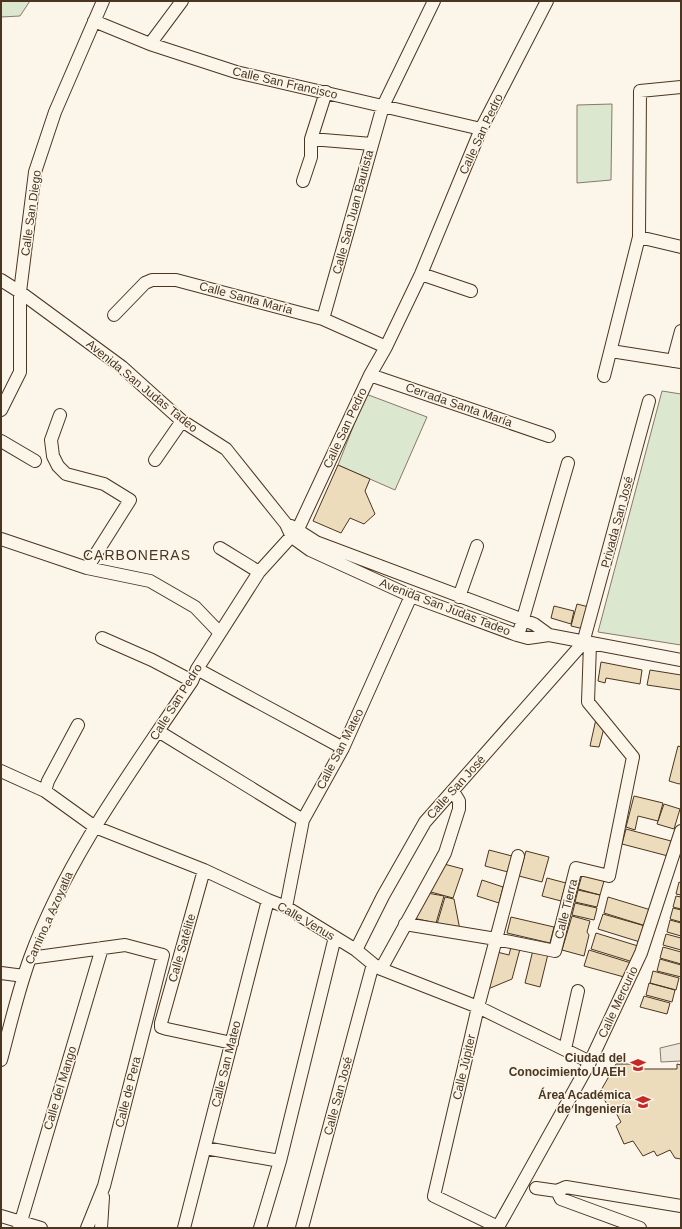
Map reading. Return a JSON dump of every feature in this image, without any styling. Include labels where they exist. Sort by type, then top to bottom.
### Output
[{"type":"street","name":"Calle San Diego","points":[[1,410],[20,372],[20,292],[35,172],[55,112],[103,1]]},
{"type":"street","points":[[150,44],[182,1]]},
{"type":"street","name":"Calle San Juan Bautista","points":[[323,319],[383,106],[434,1]]},
{"type":"street","name":"Calle San Pedro","points":[[95,827],[192,681],[197,669],[259,572],[295,533],[370,375],[386,347],[421,274],[482,129],[547,1]]},
{"type":"street","name":"Calle San Francisco","points":[[94,21],[150,44],[236,72],[482,129]]},
{"type":"street","points":[[604,376],[639,237],[640,91],[681,87]]},
{"type":"street","points":[[303,181],[311,157],[311,139],[326,92]]},
{"type":"street","points":[[311,139],[372,144]]},
{"type":"street","points":[[639,237],[681,246]]},
{"type":"street","points":[[421,274],[471,291]]},
{"type":"street","name":"Avenida San Judas Tadeo","points":[[1,280],[20,292],[122,368],[182,422],[226,449],[286,524],[310,550],[411,596],[517,635],[528,638],[549,635],[681,660]]},
{"type":"street","name":"Calle Santa María","points":[[114,315],[145,283],[152,280],[176,280],[323,319],[386,347]]},
{"type":"street","points":[[611,351],[677,361],[681,331]]},
{"type":"street","name":"Cerrada Santa María","points":[[370,375],[549,436]]},
{"type":"street","name":"Privada San José","points":[[587,643],[649,401]]},
{"type":"street","points":[[60,415],[51,440],[53,456],[58,466],[66,474],[104,484],[130,500],[87,568]]},
{"type":"street","points":[[155,460],[182,422]]},
{"type":"street","points":[[1,441],[35,461]]},
{"type":"street","points":[[517,635],[523,621],[568,463]]},
{"type":"street","name":"Avenida San Judas Tadeo","points":[[295,533],[459,597],[534,624],[549,635]]},
{"type":"street","points":[[1,539],[87,568],[150,581],[195,607],[220,632]]},
{"type":"street","points":[[459,597],[477,546]]},
{"type":"street","points":[[220,548],[259,572]]},
{"type":"street","name":"Calle San Mateo","points":[[286,906],[303,820],[343,748],[411,596]]},
{"type":"street","points":[[102,638],[152,660],[192,681]]},
{"type":"street","name":"Calle Tierra","points":[[496,939],[555,951],[576,868],[609,876],[633,757],[588,702],[587,643]]},
{"type":"street","name":"Calle San José","points":[[356,950],[383,896],[425,822],[587,643]]},
{"type":"street","points":[[197,669],[343,748]]},
{"type":"street","points":[[45,791],[48,781],[78,725]]},
{"type":"street","points":[[158,731],[303,820]]},
{"type":"street","name":"Calle Venus","points":[[1,771],[45,791],[95,827],[204,870],[268,900],[286,906],[356,950],[377,967],[478,1007],[590,1062]]},
{"type":"street","name":"Calle San José","points":[[302,1228],[377,967],[405,924],[445,853],[459,809],[459,801],[453,791]]},
{"type":"street","name":"Camino a Azoyatla","points":[[1,1060],[30,958],[66,876],[95,827]]},
{"type":"street","name":"Calle Mercurio","points":[[498,1227],[590,1062],[641,952],[681,831]]},
{"type":"street","name":"Calle Júpiter","points":[[498,1227],[434,1196],[478,1007],[518,856]]},
{"type":"street","name":"Calle Satélite","points":[[204,870],[161,1027],[232,1043]]},
{"type":"street","name":"Calle San Mateo","points":[[184,1228],[268,900]]},
{"type":"street","points":[[405,924],[496,939]]},
{"type":"street","points":[[260,1228],[280,1161],[335,938]]},
{"type":"street","name":"Calle de Pera","points":[[87,1228],[104,1186],[163,955],[125,945],[102,948]]},
{"type":"street","points":[[30,958],[102,948]]},
{"type":"street","name":"Calle del Mango","points":[[20,1225],[102,948]]},
{"type":"street","points":[[1,973],[24,976]]},
{"type":"street","points":[[564,1049],[578,991]]},
{"type":"street","points":[[205,1148],[280,1161]]},
{"type":"street","points":[[101,1228],[104,1186]]},
{"type":"street","points":[[536,1188],[557,1191],[566,1187],[681,1206]]},
{"type":"street","points":[[557,1191],[561,1199],[640,1228]]},
{"type":"street","points":[[1,1216],[20,1225],[41,1228]]},
{"type":"green space","points":[[1,1],[30,1],[20,16],[1,17]]},
{"type":"green space","points":[[612,104],[611,180],[577,183],[577,105]]},
{"type":"green space","points":[[662,391],[681,394],[681,645],[598,632]]},
{"type":"green space","points":[[366,394],[427,417],[395,490],[338,465]]},
{"type":"shaded area","points":[[681,1043],[681,1061],[661,1062],[660,1048]]},
{"type":"building","points":[[338,465],[370,479],[365,491],[375,514],[364,524],[350,518],[341,533],[313,521]]},
{"type":"building","points":[[577,604],[589,607],[584,629],[571,626]]},
{"type":"building","points":[[554,606],[574,611],[571,624],[551,618]]},
{"type":"building","points":[[601,662],[642,670],[640,684],[606,678],[605,683],[598,681]]},
{"type":"building","points":[[650,670],[681,675],[681,690],[647,685]]},
{"type":"building","points":[[596,719],[604,728],[599,747],[590,746]]},
{"type":"building","points":[[678,746],[681,747],[681,783],[679,784],[669,781]]},
{"type":"building","points":[[634,796],[663,803],[658,821],[638,816],[635,830],[626,827]]},
{"type":"building","points":[[664,804],[680,809],[674,829],[657,824]]},
{"type":"building","points":[[626,829],[671,841],[668,856],[622,844]]},
{"type":"building","points":[[489,850],[512,856],[508,872],[485,866]]},
{"type":"building","points":[[526,851],[549,857],[542,882],[519,876]]},
{"type":"building","points":[[444,864],[463,869],[453,898],[427,891]]},
{"type":"building","points":[[582,875],[604,881],[600,895],[578,889]]},
{"type":"building","points":[[547,878],[566,883],[561,901],[542,896]]},
{"type":"building","points":[[482,880],[503,887],[499,903],[477,896]]},
{"type":"building","points":[[679,882],[681,883],[681,895],[676,894]]},
{"type":"building","points":[[578,890],[600,895],[597,907],[575,902]]},
{"type":"building","points":[[427,893],[444,896],[436,923],[413,918]]},
{"type":"building","points":[[676,896],[681,897],[681,909],[673,907]]},
{"type":"building","points":[[445,897],[454,899],[460,930],[437,924]]},
{"type":"building","points":[[608,897],[651,910],[646,926],[604,913]]},
{"type":"building","points":[[575,903],[597,908],[594,920],[572,915]]},
{"type":"building","points":[[673,908],[681,910],[681,922],[670,919]]},
{"type":"building","points":[[603,914],[645,926],[640,942],[598,929]]},
{"type":"building","points":[[572,916],[590,921],[587,932],[589,935],[584,956],[562,950]]},
{"type":"building","points":[[511,917],[554,927],[550,943],[507,933]]},
{"type":"building","points":[[670,920],[681,923],[681,936],[667,932]]},
{"type":"building","points":[[596,933],[638,946],[633,962],[591,949]]},
{"type":"building","points":[[666,934],[681,938],[681,950],[663,945]]},
{"type":"building","points":[[511,947],[520,949],[512,979],[488,989],[497,952],[509,955]]},
{"type":"building","points":[[663,947],[681,952],[681,964],[660,958]]},
{"type":"building","points":[[533,950],[548,954],[540,987],[525,983]]},
{"type":"building","points":[[589,950],[631,963],[624,977],[584,966]]},
{"type":"building","points":[[660,959],[681,965],[681,977],[657,971]]},
{"type":"building","points":[[653,971],[679,978],[676,990],[650,983]]},
{"type":"building","points":[[649,983],[675,990],[672,1002],[646,995]]},
{"type":"building","points":[[644,996],[670,1003],[667,1014],[640,1007]]},
{"type":"building","name":"Área Académica de Ingeniería","points":[[616,1064],[639,1064],[639,1069],[677,1069],[677,1064],[681,1065],[681,1159],[675,1158],[670,1150],[657,1156],[654,1151],[643,1156],[633,1141],[624,1144],[616,1126],[621,1122],[615,1111],[612,1113],[600,1092]]},
{"type":"place","name":"Ciudad del Conocimiento UAEH","points":[[638,1065]]},
{"type":"place","name":"Área Académica de Ingeniería","points":[[643,1102]]},
{"type":"district","name":"CARBONERAS","points":[[137,555]]}]
